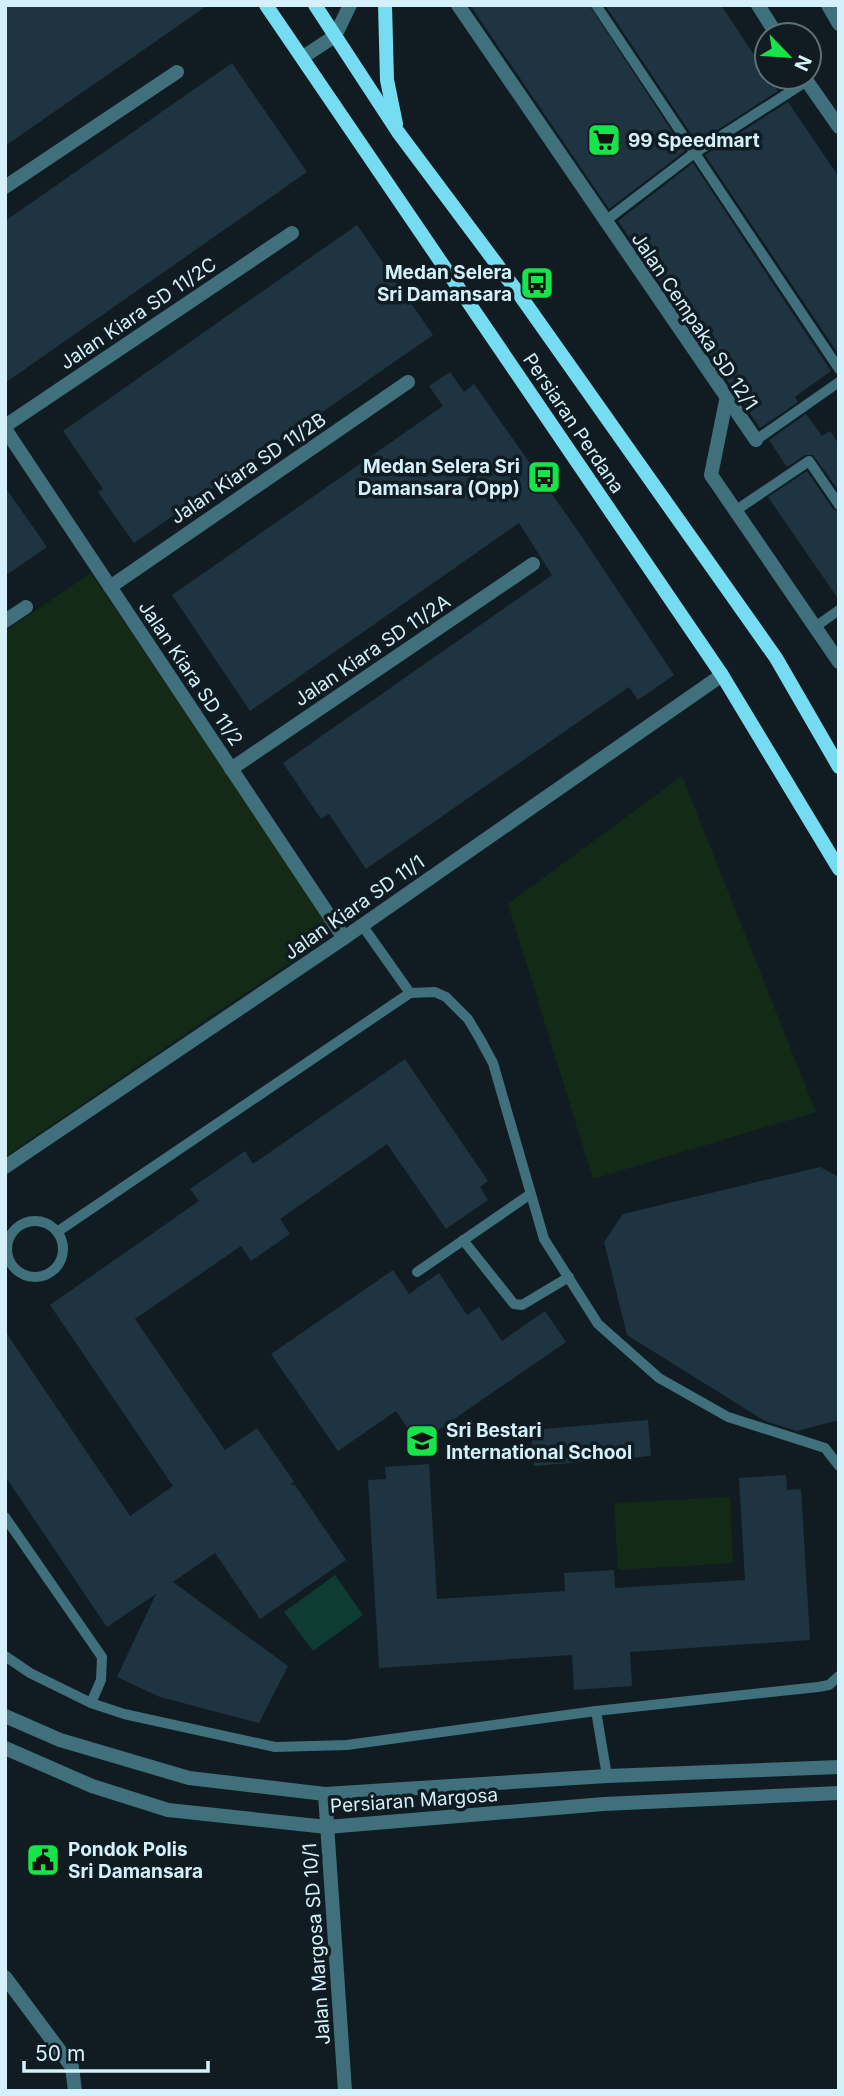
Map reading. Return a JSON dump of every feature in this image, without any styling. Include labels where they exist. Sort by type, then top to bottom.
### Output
[{"type":"main road","name":"Persiaran Perdana","points":[[266,5],[722,676],[839,869]]},
{"type":"main road","name":"Persiaran Perdana","points":[[315,5],[398,132],[519,294],[776,658],[839,767]]},
{"type":"main road","points":[[385,5],[387,80],[398,132]]},
{"type":"street","points":[[303,57],[335,36],[350,5]]},
{"type":"street","name":"Jalan Cempaka SD 12/1","points":[[458,5],[726,401],[756,440]]},
{"type":"street","points":[[758,5],[769,21]]},
{"type":"street","points":[[828,5],[839,23]]},
{"type":"street","points":[[5,187],[177,72]]},
{"type":"street","points":[[814,91],[839,127]]},
{"type":"street","name":"Jalan Kiara SD 11/2C","points":[[5,427],[292,233]]},
{"type":"street","name":"Jalan Kiara SD 11/2B","points":[[110,587],[408,382]]},
{"type":"street","points":[[726,401],[711,475],[839,662]]},
{"type":"street","name":"Jalan Kiara SD 11/2","points":[[5,427],[344,938]]},
{"type":"street","name":"Jalan Kiara SD 11/2A","points":[[231,769],[533,564]]},
{"type":"street","points":[[5,621],[26,607]]},
{"type":"street","name":"Jalan Kiara SD 11/1","points":[[5,1167],[344,938],[722,676]]},
{"type":"street","name":"Persiaran Margosa","points":[[5,1716],[60,1741],[189,1779],[325,1794],[607,1776],[839,1767]]},
{"type":"street","name":"Persiaran Margosa","points":[[5,1748],[92,1787],[168,1810],[327,1827],[604,1804],[839,1793]]},
{"type":"street","name":"Jalan Margosa SD 10/1","points":[[325,1794],[345,2091]]},
{"type":"street","points":[[5,1977],[72,2067],[75,2091]]},
{"type":"lane","points":[[596,5],[839,369]]},
{"type":"lane","name":"Jalan Cempaka SD 12/1","points":[[604,222],[693,154],[788,91]]},
{"type":"lane","points":[[756,440],[839,382]]},
{"type":"lane","points":[[735,511],[809,461],[839,505]]},
{"type":"lane","points":[[815,627],[839,610]]},
{"type":"lane","points":[[362,925],[410,993]]},
{"type":"lane","points":[[57,1232],[410,993],[435,992],[446,997],[474,1029],[493,1063],[522,1157],[529,1195],[544,1239],[598,1324],[659,1378],[728,1417],[825,1448],[839,1466]]},
{"type":"lane","points":[[417,1272],[529,1195]]},
{"type":"lane","points":[[41,1222],[57,1232],[62,1250],[55,1268],[38,1277],[19,1273],[12,1266],[6,1248],[14,1230],[22,1224],[41,1222]]},
{"type":"lane","points":[[463,1240],[510,1301],[518,1306],[569,1277]]},
{"type":"lane","points":[[5,1517],[102,1657],[101,1679],[91,1703]]},
{"type":"lane","points":[[5,1656],[30,1673],[91,1703],[172,1727],[275,1747],[347,1745],[596,1711],[818,1687],[829,1685],[839,1676]]},
{"type":"lane","points":[[596,1711],[607,1776]]},
{"type":"shaded area","points":[[91,573],[334,933],[6,1156],[5,631]]},
{"type":"shaded area","points":[[682,776],[816,1112],[593,1179],[508,904]]},
{"type":"shaded area","points":[[730,1497],[733,1563],[618,1570],[614,1503]]},
{"type":"shaded area","points":[[335,1575],[363,1615],[313,1651],[284,1612]]},
{"type":"building","points":[[5,5],[208,5],[5,146]]},
{"type":"building","points":[[470,5],[589,5],[685,151],[609,209]]},
{"type":"building","points":[[605,5],[721,5],[753,53],[753,91],[778,91],[697,143]]},
{"type":"building","points":[[232,63],[307,172],[5,383],[5,221]]},
{"type":"building","points":[[788,102],[839,177],[839,355],[705,155]]},
{"type":"building","points":[[693,163],[831,371],[795,397],[798,402],[760,428],[618,221]]},
{"type":"building","points":[[357,225],[433,335],[134,543],[98,492],[103,489],[63,431]]},
{"type":"building","points":[[450,372],[464,392],[474,384],[580,534],[674,675],[638,700],[629,687],[366,869],[329,814],[321,819],[283,763],[552,575],[519,523],[250,711],[172,595],[443,406],[429,386]]},
{"type":"building","points":[[806,414],[822,436],[830,431],[839,444],[839,491],[813,455],[805,455],[787,467],[769,440]]},
{"type":"building","points":[[807,471],[833,509],[839,512],[839,600],[768,497]]},
{"type":"building","points":[[5,487],[47,547],[5,576]]},
{"type":"building","points":[[405,1059],[488,1181],[480,1187],[488,1200],[446,1229],[387,1144],[280,1219],[290,1234],[251,1261],[241,1246],[135,1319],[225,1450],[257,1428],[294,1482],[290,1485],[295,1485],[346,1560],[260,1619],[215,1553],[173,1582],[288,1666],[259,1723],[160,1697],[117,1677],[156,1594],[107,1627],[5,1476],[5,1331],[130,1516],[173,1486],[50,1305],[199,1201],[190,1189],[245,1151],[253,1164]]},
{"type":"building","points":[[820,1167],[839,1177],[839,1420],[797,1431],[765,1421],[627,1335],[604,1242],[623,1214]]},
{"type":"building","points":[[393,1270],[409,1294],[439,1273],[467,1315],[479,1307],[502,1341],[545,1311],[566,1342],[418,1444],[396,1411],[338,1451],[271,1354]]},
{"type":"building","points":[[648,1420],[651,1456],[534,1466],[531,1430]]},
{"type":"building","points":[[429,1464],[437,1599],[565,1591],[564,1573],[614,1570],[615,1588],[745,1580],[739,1478],[786,1475],[787,1490],[801,1489],[810,1640],[630,1652],[632,1686],[574,1690],[572,1655],[379,1668],[368,1480],[386,1479],[385,1467]]},
{"type":"place","name":"99 Speedmart","points":[[604,140]]},
{"type":"place","name":"Medan Selera Sri Damansara","points":[[537,283]]},
{"type":"place","name":"Medan Selera Sri Damansara (Opp)","points":[[544,477]]},
{"type":"place","name":"Sri Bestari International School","points":[[422,1441]]},
{"type":"place","name":"Pondok Polis Sri Damansara","points":[[43,1860]]}]
